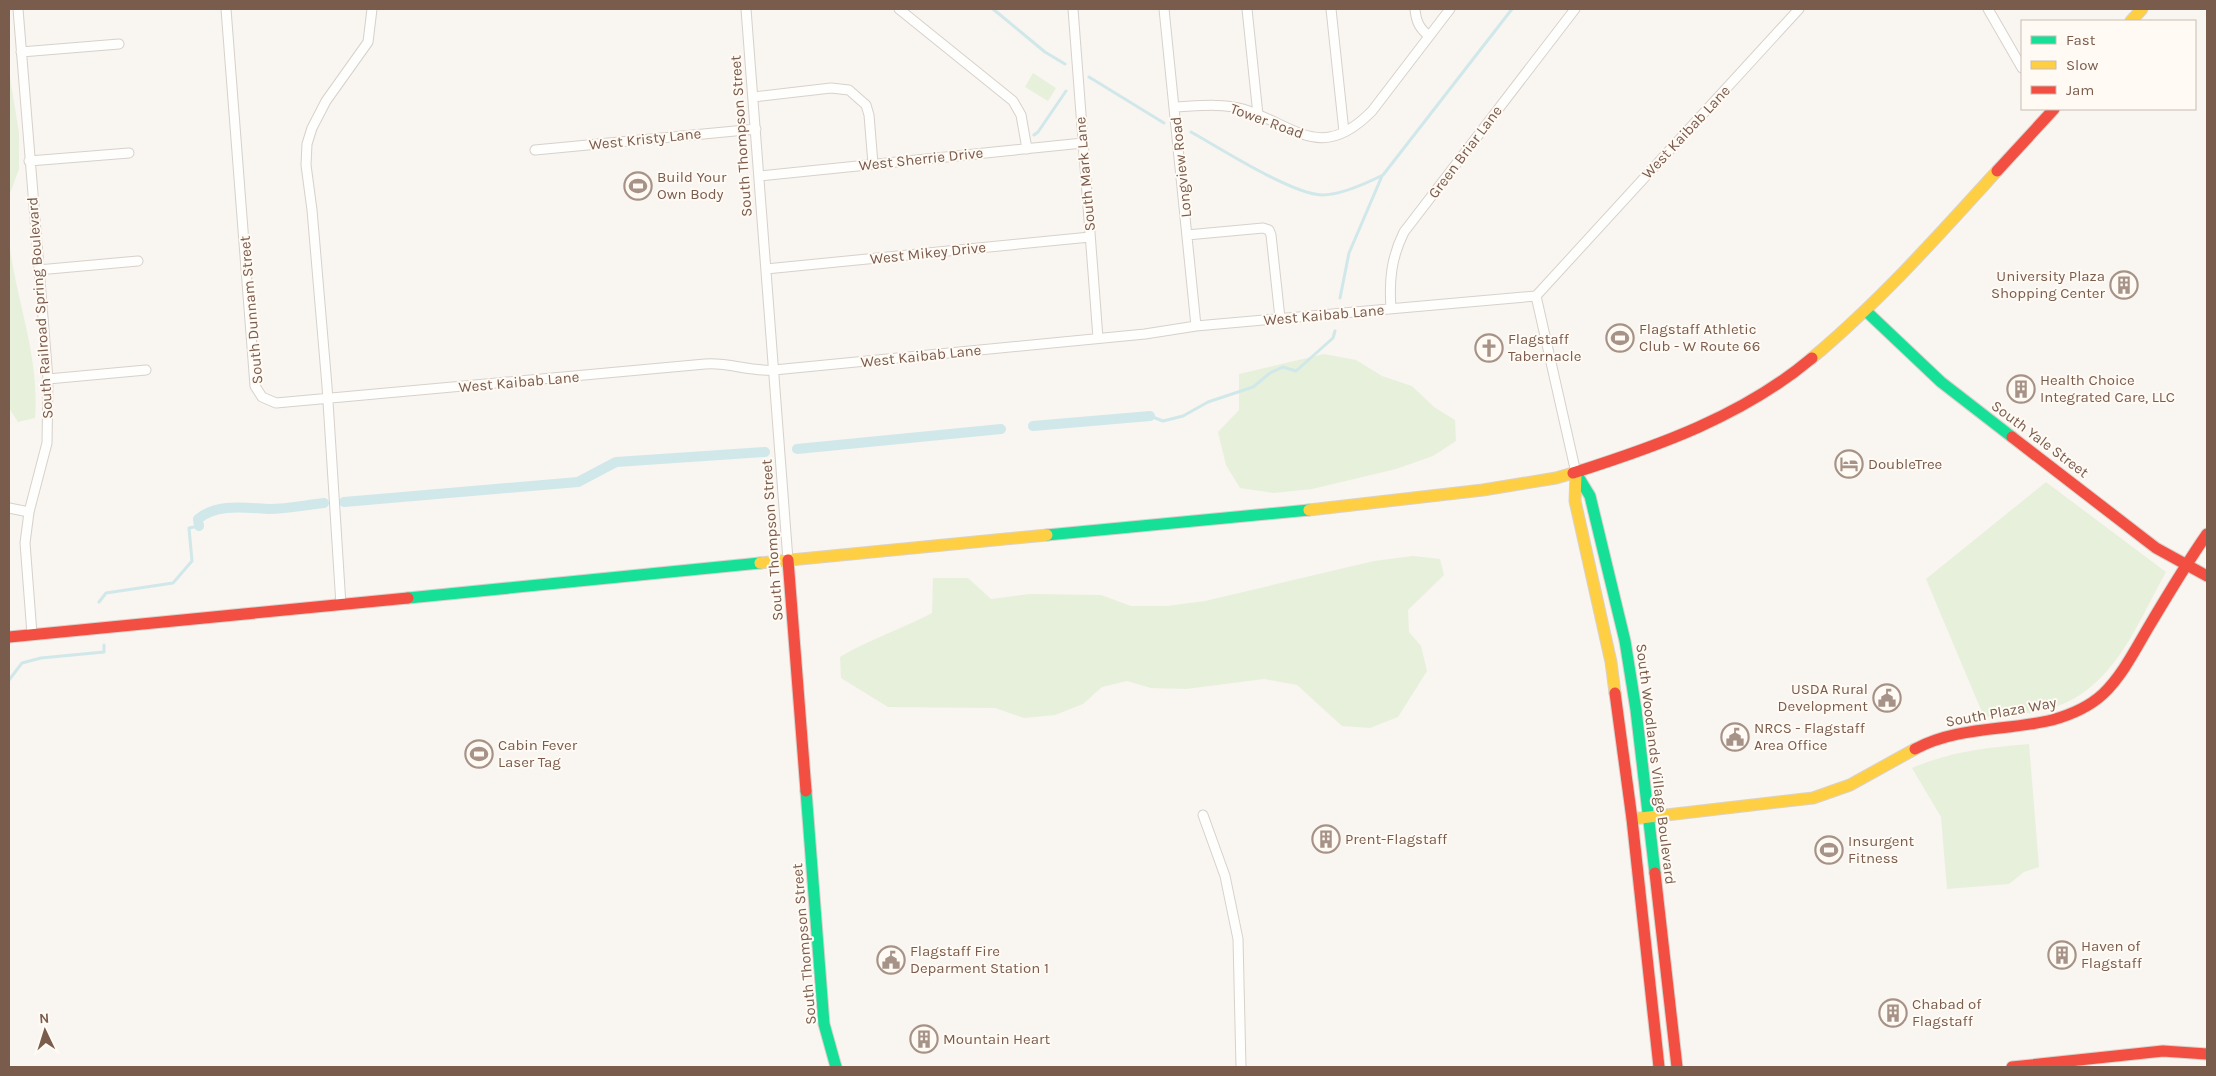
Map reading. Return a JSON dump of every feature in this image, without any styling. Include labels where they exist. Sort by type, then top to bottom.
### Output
[{"type":"street","name":"South Railroad Spring Boulevard","points":[[18,9],[48,379],[47,443],[30,512],[25,543],[32,634]]},
{"type":"street","name":"South Dunnam Street","points":[[226,9],[255,386],[262,397],[276,403],[328,400]]},
{"type":"street","points":[[340,606],[328,400],[312,210],[307,186],[307,144],[318,115],[368,42],[372,9]]},
{"type":"street","name":"South Thompson Street","points":[[746,9],[824,1024],[836,1067]]},
{"type":"street","points":[[899,9],[1013,101],[1021,115],[1026,130],[1027,149]]},
{"type":"street","name":"South Mark Lane","points":[[1073,9],[1098,338]]},
{"type":"street","name":"Longview Road","points":[[1164,9],[1196,326]]},
{"type":"street","points":[[1247,9],[1258,115]]},
{"type":"street","points":[[1331,9],[1344,132]]},
{"type":"street","points":[[1415,9],[1418,25],[1429,36]]},
{"type":"street","name":"Tower Road","points":[[1175,107],[1224,106],[1258,115],[1305,136],[1332,136],[1344,132],[1363,120],[1372,111],[1450,9]]},
{"type":"street","name":"Green Briar Lane","points":[[1391,309],[1390,272],[1397,246],[1404,232],[1575,9]]},
{"type":"street","name":"West Kaibab Lane","points":[[328,400],[705,364],[728,364],[759,371],[774,370],[1098,338],[1196,326],[1536,296],[1799,9]]},
{"type":"street","points":[[1988,9],[2021,66]]},
{"type":"street","points":[[2131,20],[2142,9]]},
{"type":"street","points":[[21,52],[119,44]]},
{"type":"street","points":[[753,97],[831,88],[849,90],[866,105],[869,115],[873,164]]},
{"type":"street","points":[[9,637],[1388,502],[1483,490],[1576,473],[1648,449],[1736,410],[1812,359],[1866,311],[2050,110]]},
{"type":"street","name":"West Kristy Lane","points":[[535,150],[756,129]]},
{"type":"street","name":"West Sherrie Drive","points":[[759,176],[1083,143]]},
{"type":"street","points":[[29,161],[129,153]]},
{"type":"street","points":[[1187,235],[1263,228],[1269,230],[1280,318]]},
{"type":"street","name":"West Mikey Drive","points":[[766,269],[1090,237]]},
{"type":"street","points":[[38,270],[138,261]]},
{"type":"street","name":"South Woodlands Village Boulevard","points":[[1536,296],[1576,473],[1575,501],[1611,662],[1632,819],[1658,1067]]},
{"type":"street","name":"South Yale Street","points":[[1866,311],[1941,382],[2148,542],[2207,576]]},
{"type":"street","points":[[48,379],[146,370]]},
{"type":"street","name":"South Woodlands Village Boulevard","points":[[1576,473],[1590,496],[1626,641],[1677,1067]]},
{"type":"street","points":[[9,508],[30,512]]},
{"type":"street","name":"South Plaza Way","points":[[1632,819],[1813,798],[1850,785],[1932,740],[1979,729],[2051,720],[2076,712],[2103,694],[2120,675],[2185,565],[2207,534]]},
{"type":"street","points":[[1203,815],[1224,876],[1238,939],[1241,1067]]},
{"type":"street","points":[[2012,1067],[2163,1051],[2207,1054]]},
{"type":"green space","points":[[9,71],[19,133],[19,169],[9,196]]},
{"type":"green space","points":[[1033,73],[1056,88],[1048,101],[1025,87]]},
{"type":"green space","points":[[9,241],[31,351],[36,395],[35,418],[18,422],[9,408]]},
{"type":"green space","points":[[1324,354],[1356,360],[1382,376],[1412,386],[1434,407],[1455,420],[1456,441],[1433,456],[1396,469],[1312,489],[1273,493],[1240,488],[1226,465],[1218,432],[1239,410],[1239,374]]},
{"type":"green space","points":[[2046,482],[2166,572],[2119,655],[2105,673],[2088,689],[2068,701],[2038,712],[1984,717],[1926,579]]},
{"type":"green space","points":[[1413,556],[1440,559],[1444,575],[1408,610],[1409,632],[1421,646],[1427,671],[1398,717],[1370,728],[1342,726],[1297,685],[1264,679],[1186,689],[1151,688],[1127,681],[1102,687],[1083,704],[1055,715],[1024,718],[995,708],[888,707],[841,678],[840,657],[932,613],[933,578],[968,578],[991,599],[1030,594],[1101,595],[1131,606],[1167,606],[1205,601],[1374,561]]},
{"type":"green space","points":[[2029,744],[2039,867],[2024,872],[2009,884],[1947,889],[1941,817],[1912,768],[1969,751]]},
{"type":"waterway","points":[[993,9],[1045,52],[1065,64]]},
{"type":"waterway","points":[[1191,132],[1275,179],[1309,193],[1322,195],[1337,193],[1369,182],[1383,175],[1512,9]]},
{"type":"waterway","points":[[1089,77],[1164,123]]},
{"type":"waterway","points":[[1034,135],[1066,91]]},
{"type":"waterway","points":[[1340,298],[1349,253],[1382,176]]},
{"type":"waterway","points":[[1150,416],[1163,421],[1183,416],[1208,402],[1253,387],[1270,373],[1283,367],[1296,371],[1333,338],[1335,331]]},
{"type":"waterway","points":[[1033,426],[1150,416]]},
{"type":"waterway","points":[[797,449],[1001,429]]},
{"type":"waterway","points":[[344,502],[578,482],[616,462],[765,452]]},
{"type":"waterway","points":[[199,526],[198,519],[206,514],[223,509],[276,509],[324,503]]},
{"type":"waterway","points":[[99,602],[106,593],[173,583],[192,561],[189,528],[199,526]]},
{"type":"waterway","points":[[9,680],[22,663],[41,658],[104,652],[104,645]]},
{"type":"traffic: fast","points":[[1866,311],[1941,382],[2012,437]]},
{"type":"traffic: fast","points":[[1576,473],[1590,496],[1625,641],[1636,710],[1655,873]]},
{"type":"traffic: fast","points":[[1047,535],[1309,510]]},
{"type":"traffic: fast","points":[[408,598],[760,563]]},
{"type":"traffic: fast","points":[[806,791],[824,1024],[836,1067]]},
{"type":"traffic: slow","points":[[2132,20],[2142,9]]},
{"type":"traffic: slow","points":[[1812,358],[1885,291],[1997,171]]},
{"type":"traffic: slow","points":[[1309,510],[1483,490],[1556,478],[1573,473]]},
{"type":"traffic: slow","points":[[1576,473],[1575,501],[1611,662],[1615,693]]},
{"type":"traffic: slow","points":[[760,563],[1047,535]]},
{"type":"traffic: slow","points":[[1632,819],[1813,798],[1850,785],[1915,749]]},
{"type":"traffic: jam","points":[[1997,171],[2053,110]]},
{"type":"traffic: jam","points":[[1573,473],[1637,452],[1699,427],[1758,397],[1812,358]]},
{"type":"traffic: jam","points":[[2012,437],[2156,548],[2207,576]]},
{"type":"traffic: jam","points":[[1915,749],[1948,736],[2052,720],[2066,716],[2098,699],[2122,671],[2207,534]]},
{"type":"traffic: jam","points":[[788,560],[806,791]]},
{"type":"traffic: jam","points":[[9,637],[408,598]]},
{"type":"traffic: jam","points":[[1615,693],[1632,819],[1659,1067]]},
{"type":"traffic: jam","points":[[1655,873],[1677,1067]]},
{"type":"traffic: jam","points":[[2012,1067],[2163,1051],[2207,1054]]},
{"type":"place","name":"Build Your Own Body","points":[[638,186]]},
{"type":"place","name":"University Plaza Shopping Center","points":[[2124,285]]},
{"type":"place","name":"Flagstaff Athletic Club - W Route 66","points":[[1620,338]]},
{"type":"place","name":"Flagstaff Tabernacle","points":[[1489,348]]},
{"type":"place","name":"Health Choice Integrated Care, LLC","points":[[2021,389]]},
{"type":"place","name":"DoubleTree","points":[[1849,464]]},
{"type":"place","name":"USDA Rural Development","points":[[1887,698]]},
{"type":"place","name":"NRCS - Flagstaff Area Office","points":[[1735,737]]},
{"type":"place","name":"Cabin Fever Laser Tag","points":[[479,754]]},
{"type":"place","name":"Prent-Flagstaff","points":[[1326,839]]},
{"type":"place","name":"Insurgent Fitness","points":[[1829,850]]},
{"type":"place","name":"Haven of Flagstaff","points":[[2062,955]]},
{"type":"place","name":"Flagstaff Fire Deparment Station 1","points":[[891,960]]},
{"type":"place","name":"Chabad of Flagstaff","points":[[1893,1013]]},
{"type":"place","name":"Mountain Heart","points":[[924,1039]]}]
